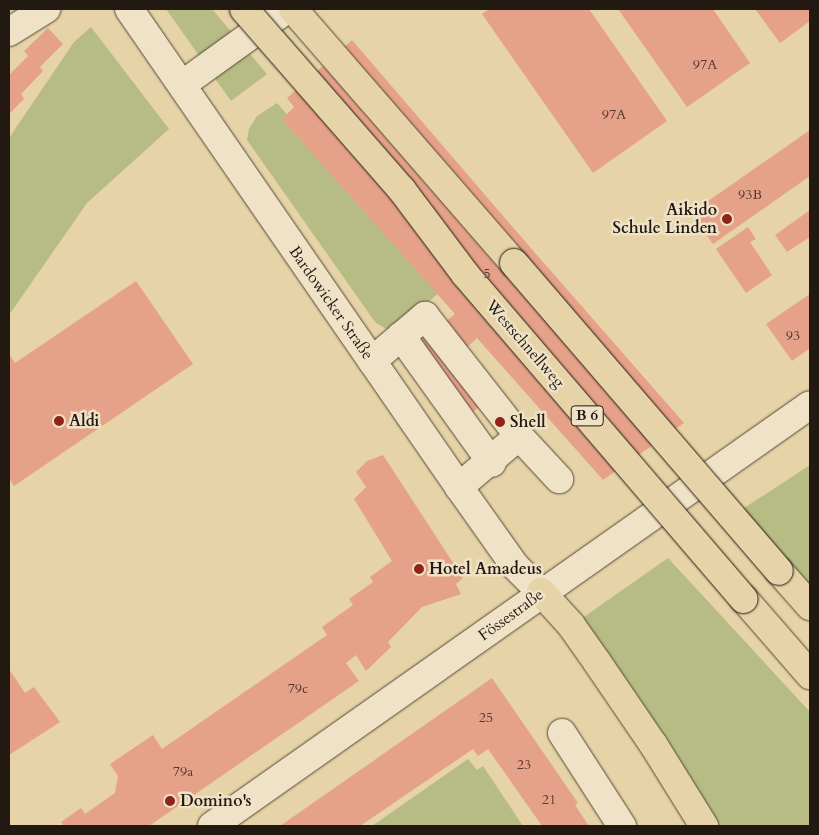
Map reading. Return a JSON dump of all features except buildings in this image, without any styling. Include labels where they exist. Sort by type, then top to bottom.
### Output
[{"type":"highway","name":"Westschnellweg","points":[[244,9],[402,190],[465,274],[810,675]]},
{"type":"highway","name":"B 6","points":[[293,9],[810,606]]},
{"type":"highway","points":[[541,592],[571,626],[597,662],[653,744],[704,826]]},
{"type":"street","points":[[9,32],[46,9]]},
{"type":"street","name":"Bardowicker Straße","points":[[129,9],[514,566],[541,592]]},
{"type":"street","points":[[182,84],[287,9]]},
{"type":"street","points":[[372,361],[425,316],[519,436],[559,479]]},
{"type":"street","points":[[400,336],[492,462]]},
{"type":"street","name":"Fössestraße","points":[[217,825],[541,592],[810,405]]},
{"type":"street","points":[[459,487],[492,462],[519,436]]},
{"type":"street","points":[[562,733],[622,826]]},
{"type":"green space","points":[[166,9],[212,9],[267,74],[231,101]]},
{"type":"green space","points":[[91,27],[169,129],[87,203],[9,315],[9,138],[74,42]]},
{"type":"green space","points":[[277,103],[440,292],[401,325],[386,329],[375,322],[247,140],[249,129],[257,116]]},
{"type":"green space","points":[[810,465],[810,597],[732,516]]},
{"type":"green space","points":[[668,558],[810,712],[810,826],[690,826],[571,626]]},
{"type":"green space","points":[[468,759],[477,770],[483,766],[523,826],[372,826]]},
{"type":"place","name":"Aikido Schule Linden","points":[[727,219]]},
{"type":"place","name":"Aldi","points":[[59,421]]},
{"type":"place","name":"Shell","points":[[500,422]]},
{"type":"place","name":"Hotel Amadeus","points":[[419,569]]},
{"type":"place","name":"Domino's","points":[[170,801]]}]
